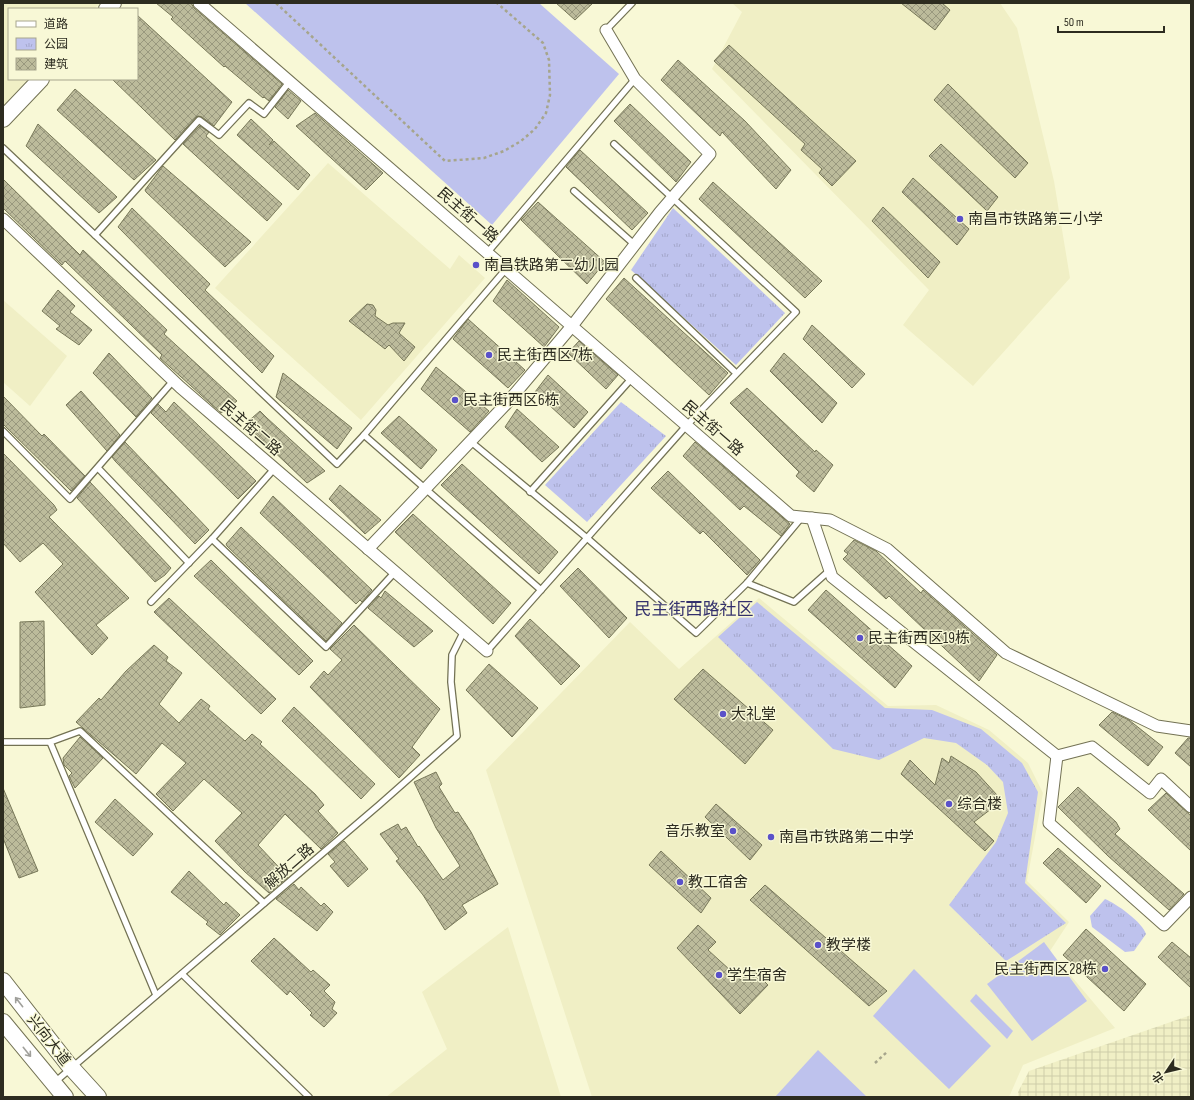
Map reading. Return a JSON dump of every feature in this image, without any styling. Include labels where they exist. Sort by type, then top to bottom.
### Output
[{"type":"street","name":"民主街一路","points":[[199,3],[792,516],[830,520],[887,548],[1006,654],[1157,726],[1191,731]]},
{"type":"street","points":[[368,549],[507,403],[572,326],[673,197],[710,154],[635,79],[606,30]]},
{"type":"street","points":[[3,119],[40,80]]},
{"type":"street","name":"民主街二路","points":[[3,219],[173,381],[487,651]]},
{"type":"street","points":[[807,518],[832,577],[1056,756]]},
{"type":"street","points":[[1056,756],[1092,747],[1150,793],[1161,779],[1191,807]]},
{"type":"street","points":[[1056,756],[1049,823],[1164,925],[1191,897]]},
{"type":"street","name":"兴向大道","points":[[3,981],[71,1068],[98,1097]]},
{"type":"street","name":"兴向大道","points":[[3,1022],[65,1097]]},
{"type":"lane","points":[[606,30],[632,3]]},
{"type":"lane","points":[[487,252],[635,79]]},
{"type":"lane","points":[[95,235],[199,120],[219,135],[249,102],[264,114],[290,81]]},
{"type":"lane","points":[[487,651],[687,425],[796,312],[614,144]]},
{"type":"lane","points":[[3,148],[337,464],[364,435],[506,268]]},
{"type":"lane","points":[[574,191],[635,245]]},
{"type":"lane","points":[[636,278],[736,373]]},
{"type":"lane","points":[[530,492],[632,378]]},
{"type":"lane","points":[[3,431],[70,499],[173,381]]},
{"type":"lane","points":[[364,435],[541,590]]},
{"type":"lane","points":[[470,441],[587,538],[696,633],[747,583],[807,518]]},
{"type":"lane","points":[[98,468],[189,563]]},
{"type":"lane","points":[[151,602],[212,539],[274,469]]},
{"type":"lane","points":[[212,539],[326,647],[395,572]]},
{"type":"lane","points":[[747,583],[794,602],[830,570]]},
{"type":"lane","name":"解放二路","points":[[53,1084],[457,736],[451,682],[452,656],[464,631]]},
{"type":"lane","points":[[3,742],[50,742],[80,731],[264,903]]},
{"type":"lane","points":[[50,742],[156,995]]},
{"type":"lane","points":[[182,974],[309,1097]]},
{"type":"path","points":[[276,3],[445,161],[484,158],[504,151],[521,141],[535,129],[546,113],[550,96],[549,60],[543,43],[497,3]]},
{"type":"path","points":[[876,1063],[888,1050]]},
{"type":"shaded area","points":[[3,3],[100,3],[95,8],[8,8],[8,80],[27,80],[3,106]]},
{"type":"shaded area","name":"南昌市铁路第三小学","points":[[732,3],[1000,3],[1017,28],[1054,181],[1070,278],[973,386],[903,325],[929,290],[712,69],[742,12]]},
{"type":"shaded area","points":[[328,163],[450,269],[459,255],[485,278],[361,420],[215,288]]},
{"type":"shaded area","points":[[3,300],[67,356],[30,406],[3,382]]},
{"type":"shaded area","name":"南昌市铁路第二中学","points":[[759,598],[888,706],[936,705],[989,730],[1028,763],[1043,793],[1027,881],[1069,922],[1050,951],[1115,1028],[1023,1065],[1009,1097],[592,1097],[486,770],[630,622],[679,669]]},
{"type":"shaded area","points":[[508,927],[561,1097],[386,1097],[447,1049],[422,992]]},
{"type":"shaded area","points":[[1191,1015],[1191,1097],[1018,1097],[1018,1092],[1029,1071]]},
{"type":"green space","points":[[245,3],[539,3],[619,74],[492,225]]},
{"type":"green space","points":[[673,208],[785,313],[736,365],[631,270]]},
{"type":"green space","points":[[621,402],[666,436],[587,522],[545,485]]},
{"type":"green space","points":[[757,602],[885,708],[932,710],[981,729],[1022,763],[1038,792],[1025,883],[1066,923],[1006,961],[949,905],[996,842],[1008,813],[1003,782],[987,765],[956,743],[924,738],[879,760],[833,749],[718,637]]},
{"type":"green space","points":[[1105,899],[1128,914],[1144,929],[1146,934],[1134,951],[1125,952],[1092,927],[1090,916]]},
{"type":"green space","points":[[1044,942],[1087,1001],[1032,1041],[987,984]]},
{"type":"green space","points":[[914,969],[991,1046],[949,1089],[873,1016]]},
{"type":"green space","points":[[976,994],[1013,1031],[1007,1039],[970,1001]]},
{"type":"green space","points":[[818,1050],[867,1097],[775,1097]]},
{"type":"building","points":[[156,3],[191,3],[194,8],[282,84],[269,101],[264,97],[263,98],[225,66],[224,67],[171,19],[173,17]]},
{"type":"building","points":[[556,3],[593,3],[575,20]]},
{"type":"building","points":[[901,3],[942,3],[950,10],[935,30]]},
{"type":"building","points":[[138,16],[232,102],[214,126],[202,117],[197,116],[175,140],[113,80],[138,80]]},
{"type":"building","points":[[729,45],[856,161],[832,186],[819,173],[822,169],[801,150],[805,144],[714,61]]},
{"type":"building","points":[[678,60],[745,121],[791,170],[776,189],[722,132],[720,136],[661,80]]},
{"type":"building","points":[[948,84],[1028,163],[1015,178],[934,100]]},
{"type":"building","points":[[75,89],[156,160],[134,180],[57,110]]},
{"type":"building","points":[[288,90],[301,101],[288,119],[275,107]]},
{"type":"building","points":[[630,104],[691,162],[676,182],[614,121]]},
{"type":"building","points":[[315,113],[383,173],[366,190],[296,126]]},
{"type":"building","points":[[251,119],[273,140],[269,145],[274,141],[310,175],[298,190],[237,135]]},
{"type":"building","points":[[38,124],[117,197],[99,213],[26,146]]},
{"type":"building","points":[[200,126],[209,132],[206,136],[282,204],[267,221],[183,144]]},
{"type":"building","points":[[941,144],[998,197],[987,211],[929,156]]},
{"type":"building","points":[[580,150],[648,213],[632,230],[566,167]]},
{"type":"building","points":[[163,166],[251,242],[225,267],[146,192],[145,190]]},
{"type":"building","points":[[913,178],[969,229],[957,245],[902,192]]},
{"type":"building","points":[[3,179],[80,255],[83,250],[167,330],[164,334],[237,401],[221,413],[160,358],[162,355],[65,261],[62,265],[3,208]]},
{"type":"building","points":[[713,182],[822,281],[805,298],[699,199]]},
{"type":"building","points":[[538,202],[605,262],[587,284],[521,220]]},
{"type":"building","points":[[883,207],[940,262],[928,278],[872,221]]},
{"type":"building","points":[[132,208],[210,284],[205,290],[274,356],[262,373],[118,227]]},
{"type":"building","points":[[624,278],[728,373],[709,395],[606,299]]},
{"type":"building","points":[[507,280],[559,327],[544,347],[493,301]]},
{"type":"building","points":[[58,290],[75,306],[70,312],[92,330],[79,345],[56,329],[60,326],[42,311]]},
{"type":"building","points":[[367,304],[373,305],[376,310],[375,316],[388,325],[393,323],[405,323],[399,333],[415,347],[404,361],[389,345],[385,349],[349,321]]},
{"type":"building","name":"民主街西区7栋","points":[[468,319],[525,370],[508,388],[453,339]]},
{"type":"building","points":[[812,325],[865,374],[852,388],[803,339]]},
{"type":"building","points":[[579,341],[618,375],[606,389],[568,353]]},
{"type":"building","points":[[109,353],[152,398],[136,417],[93,373]]},
{"type":"building","points":[[784,353],[837,403],[822,423],[770,371]]},
{"type":"building","name":"民主街西区6栋","points":[[436,367],[489,411],[470,432],[421,389]]},
{"type":"building","points":[[283,373],[352,428],[337,449],[276,397]]},
{"type":"building","name":"民主街西区7栋","points":[[548,375],[588,412],[574,428],[535,392]]},
{"type":"building","points":[[747,388],[815,452],[816,450],[833,465],[814,492],[796,476],[799,472],[730,403]]},
{"type":"building","points":[[81,391],[120,435],[107,451],[66,405]]},
{"type":"building","points":[[3,396],[42,436],[44,434],[85,476],[71,491],[3,424]]},
{"type":"building","points":[[174,402],[256,481],[238,499],[151,413],[158,404],[166,412]]},
{"type":"building","name":"民主街西区6栋","points":[[517,409],[559,447],[542,462],[505,427]]},
{"type":"building","points":[[260,411],[325,471],[307,483],[245,424]]},
{"type":"building","points":[[399,416],[437,450],[421,469],[381,433]]},
{"type":"building","points":[[125,442],[209,530],[195,544],[112,457]]},
{"type":"building","points":[[695,442],[790,524],[781,536],[744,506],[740,510],[683,456]]},
{"type":"building","points":[[3,453],[54,505],[57,510],[49,517],[129,598],[96,625],[108,638],[92,655],[35,592],[63,564],[43,543],[20,562],[3,543]]},
{"type":"building","points":[[462,464],[558,552],[539,574],[441,485]]},
{"type":"building","points":[[668,471],[760,560],[747,575],[703,531],[700,534],[651,488]]},
{"type":"building","points":[[90,482],[171,568],[165,575],[155,582],[77,498]]},
{"type":"building","points":[[340,485],[381,520],[365,534],[329,499]]},
{"type":"building","points":[[273,496],[372,590],[362,602],[360,600],[356,604],[260,513]]},
{"type":"building","points":[[413,514],[511,603],[493,624],[395,532]]},
{"type":"building","points":[[241,527],[342,623],[326,641],[227,546],[226,544]]},
{"type":"building","points":[[854,540],[876,551],[921,593],[923,590],[997,655],[979,681],[889,596],[886,599],[843,559],[848,554],[844,551]]},
{"type":"building","points":[[211,560],[313,661],[299,675],[194,576]]},
{"type":"building","points":[[578,568],[627,618],[609,638],[560,586]]},
{"type":"building","name":"民主街西区19栋","points":[[826,590],[912,666],[895,688],[808,610]]},
{"type":"building","points":[[385,591],[433,631],[414,647],[368,608],[379,596],[381,598]]},
{"type":"building","points":[[169,598],[276,699],[261,714],[154,612]]},
{"type":"building","points":[[530,619],[580,666],[561,685],[515,636]]},
{"type":"building","points":[[44,621],[45,705],[20,708],[20,622]]},
{"type":"building","points":[[354,625],[440,709],[412,747],[420,755],[399,778],[310,687],[324,671],[328,675],[342,660],[330,649]]},
{"type":"building","points":[[154,645],[168,657],[166,661],[182,673],[159,704],[179,723],[201,699],[210,706],[208,709],[245,741],[252,734],[262,742],[260,744],[315,794],[324,805],[318,811],[338,833],[321,849],[285,814],[258,845],[288,877],[269,893],[245,872],[215,841],[242,813],[204,779],[173,811],[156,794],[186,763],[162,743],[136,774],[76,722],[99,698],[101,700],[126,671]]},
{"type":"building","points":[[489,664],[538,708],[512,737],[466,690]]},
{"type":"building","name":"大礼堂","points":[[703,669],[773,730],[745,764],[674,699]]},
{"type":"building","points":[[294,707],[375,784],[361,799],[282,721]]},
{"type":"building","points":[[1112,712],[1129,720],[1163,747],[1148,766],[1099,725]]},
{"type":"building","points":[[80,737],[103,758],[75,788],[69,776],[72,773],[64,765],[63,758]]},
{"type":"building","points":[[1188,738],[1191,738],[1191,767],[1175,753]]},
{"type":"building","name":"综合楼","points":[[951,756],[976,772],[997,795],[991,797],[995,806],[974,822],[994,841],[985,851],[901,774],[910,760],[935,785],[942,758],[949,763]]},
{"type":"building","points":[[436,772],[442,784],[439,787],[455,813],[458,812],[471,832],[498,884],[462,905],[467,913],[445,930],[423,895],[396,861],[399,859],[380,834],[398,824],[401,830],[406,827],[418,847],[419,846],[443,880],[460,866],[436,828],[414,782]]},
{"type":"building","points":[[1078,787],[1116,822],[1120,829],[1115,834],[1184,894],[1169,910],[1108,856],[1058,807]]},
{"type":"building","points":[[3,788],[38,871],[19,878],[3,838]]},
{"type":"building","points":[[1166,793],[1191,816],[1191,851],[1148,810]]},
{"type":"building","points":[[115,799],[153,834],[133,856],[95,822]]},
{"type":"building","name":"音乐教室","points":[[716,804],[762,845],[750,860],[705,817]]},
{"type":"building","points":[[344,841],[368,869],[348,887],[330,866],[335,862],[328,854]]},
{"type":"building","points":[[1058,848],[1101,886],[1086,903],[1043,863]]},
{"type":"building","name":"教工宿舍","points":[[661,851],[711,898],[701,913],[649,865]]},
{"type":"building","points":[[189,871],[224,905],[226,902],[240,915],[220,935],[206,924],[208,922],[171,892]]},
{"type":"building","points":[[294,884],[299,890],[301,887],[321,906],[324,903],[333,912],[317,931],[276,899]]},
{"type":"building","name":"教学楼","points":[[765,885],[887,991],[869,1006],[750,900]]},
{"type":"building","name":"学生宿舍","points":[[698,925],[716,942],[708,950],[741,980],[753,970],[768,985],[740,1014],[677,948]]},
{"type":"building","name":"民主街西区28栋","points":[[1086,929],[1146,984],[1124,1011],[1063,955]]},
{"type":"building","points":[[274,938],[311,972],[313,970],[330,985],[324,991],[335,1002],[332,1009],[337,1013],[324,1027],[310,1015],[312,1013],[290,991],[287,995],[251,961]]},
{"type":"building","points":[[1172,942],[1191,958],[1191,988],[1158,957]]},
{"type":"place","name":"南昌市铁路第三小学","points":[[960,219]]},
{"type":"place","name":"南昌铁路第二幼儿园","points":[[476,265]]},
{"type":"place","name":"民主街西区7栋","points":[[489,355]]},
{"type":"place","name":"民主街西区6栋","points":[[455,400]]},
{"type":"place","name":"民主街西区19栋","points":[[860,638]]},
{"type":"place","name":"大礼堂","points":[[723,714]]},
{"type":"place","name":"综合楼","points":[[949,804]]},
{"type":"place","name":"音乐教室","points":[[733,831]]},
{"type":"place","name":"南昌市铁路第二中学","points":[[771,837]]},
{"type":"place","name":"教工宿舍","points":[[680,882]]},
{"type":"place","name":"教学楼","points":[[818,945]]},
{"type":"place","name":"民主街西区28栋","points":[[1105,969]]},
{"type":"place","name":"学生宿舍","points":[[719,975]]},
{"type":"district","name":"民主街西路社区","points":[[694,609]]}]
